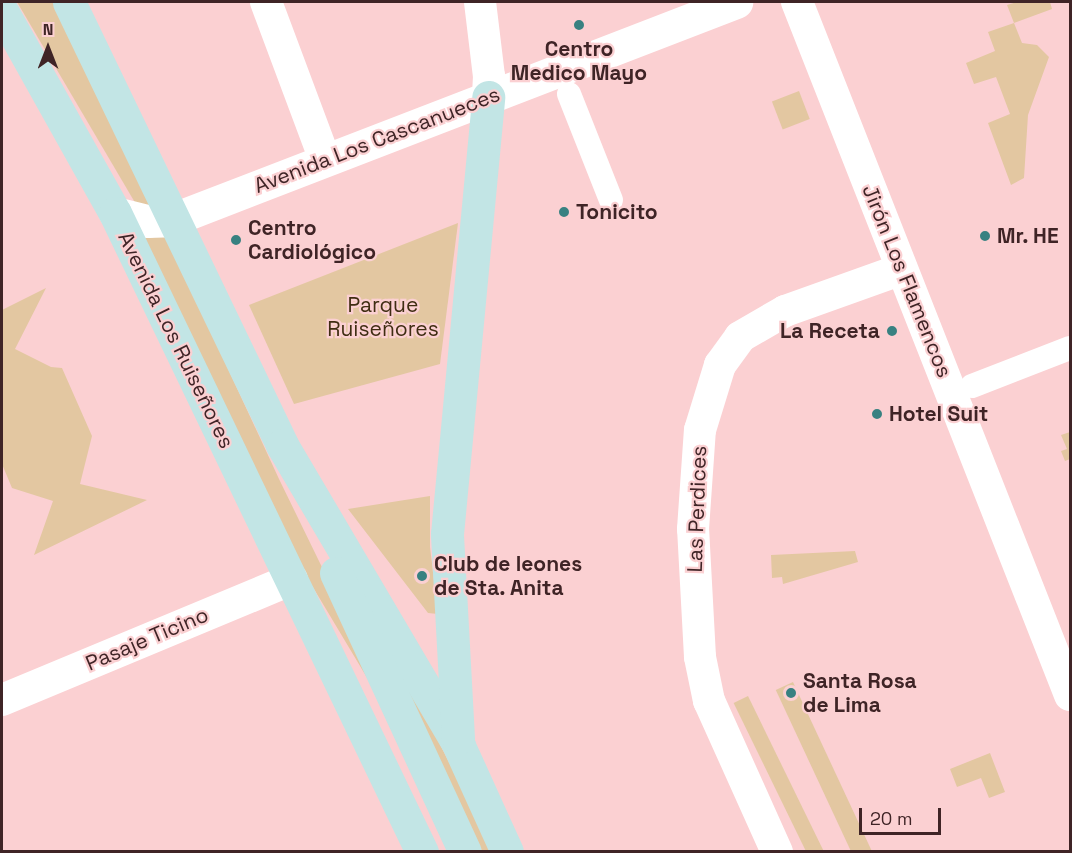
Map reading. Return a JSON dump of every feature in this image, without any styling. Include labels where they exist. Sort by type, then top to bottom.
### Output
[{"type":"main road","points":[[69,2],[171,220],[282,445],[459,746],[507,852]]},
{"type":"main road","name":"Avenida Los Ruiseñores","points":[[2,11],[115,213],[422,852]]},
{"type":"main road","points":[[459,746],[447,534],[488,97]]},
{"type":"main road","points":[[282,445],[311,518],[465,852]]},
{"type":"main road","name":"Avenida Los Ruiseñores","points":[[339,676],[457,852]]},
{"type":"street","points":[[266,2],[325,160]]},
{"type":"street","points":[[480,2],[489,76],[488,97]]},
{"type":"street","name":"Avenida Los Cascanueces","points":[[115,213],[147,221],[171,220],[736,2]]},
{"type":"street","name":"Jirón Los Flamencos","points":[[796,2],[1071,695]]},
{"type":"street","points":[[569,94],[611,200]]},
{"type":"street","name":"Las Perdices","points":[[777,852],[709,700],[700,657],[693,529],[700,430],[720,365],[740,337],[785,311],[902,269]]},
{"type":"street","points":[[972,386],[1071,348]]},
{"type":"street","name":"Pasaje Ticino","points":[[2,700],[292,579]]},
{"type":"green space","points":[[17,2],[58,2],[157,212],[137,206]]},
{"type":"green space","points":[[1017,2],[1050,2],[1052,9],[1014,23],[1007,5]]},
{"type":"green space","points":[[1014,23],[1022,43],[1037,45],[1049,57],[1028,115],[1024,178],[1011,185],[988,123],[1010,114],[996,77],[974,84],[966,63],[995,51],[988,32]]},
{"type":"green space","points":[[799,91],[810,119],[783,129],[772,101]]},
{"type":"green space","name":"Parque Ruiseñores","points":[[458,223],[440,364],[294,404],[249,305]]},
{"type":"green space","points":[[133,228],[164,230],[279,479],[415,758],[311,584]]},
{"type":"green space","points":[[46,288],[15,349],[51,367],[62,368],[92,436],[80,484],[147,500],[34,555],[53,501],[12,488],[2,464],[2,310]]},
{"type":"green space","points":[[1070,432],[1070,459],[1065,461],[1061,451],[1067,449],[1061,435]]},
{"type":"green space","points":[[430,496],[430,547],[438,614],[428,613],[348,509]]},
{"type":"green space","points":[[855,551],[858,562],[783,584],[782,577],[772,578],[771,555]]},
{"type":"green space","points":[[360,607],[417,699],[494,851],[482,851]]},
{"type":"green space","points":[[793,682],[872,851],[851,852],[776,690]]},
{"type":"green space","points":[[748,696],[823,851],[806,852],[734,703]]},
{"type":"green space","points":[[990,753],[1005,792],[989,798],[981,778],[957,787],[950,769]]},
{"type":"place","name":"Centro Medico Mayo","points":[[579,25]]},
{"type":"place","name":"Tonicito","points":[[564,212]]},
{"type":"place","name":"Mr. HE","points":[[985,236]]},
{"type":"place","name":"Centro Cardiológico","points":[[236,240]]},
{"type":"place","name":"La Receta","points":[[892,331]]},
{"type":"place","name":"Hotel Suit","points":[[877,414]]},
{"type":"place","name":"Club de leones de Sta. Anita","points":[[422,576]]},
{"type":"place","name":"Santa Rosa de Lima","points":[[791,693]]}]
